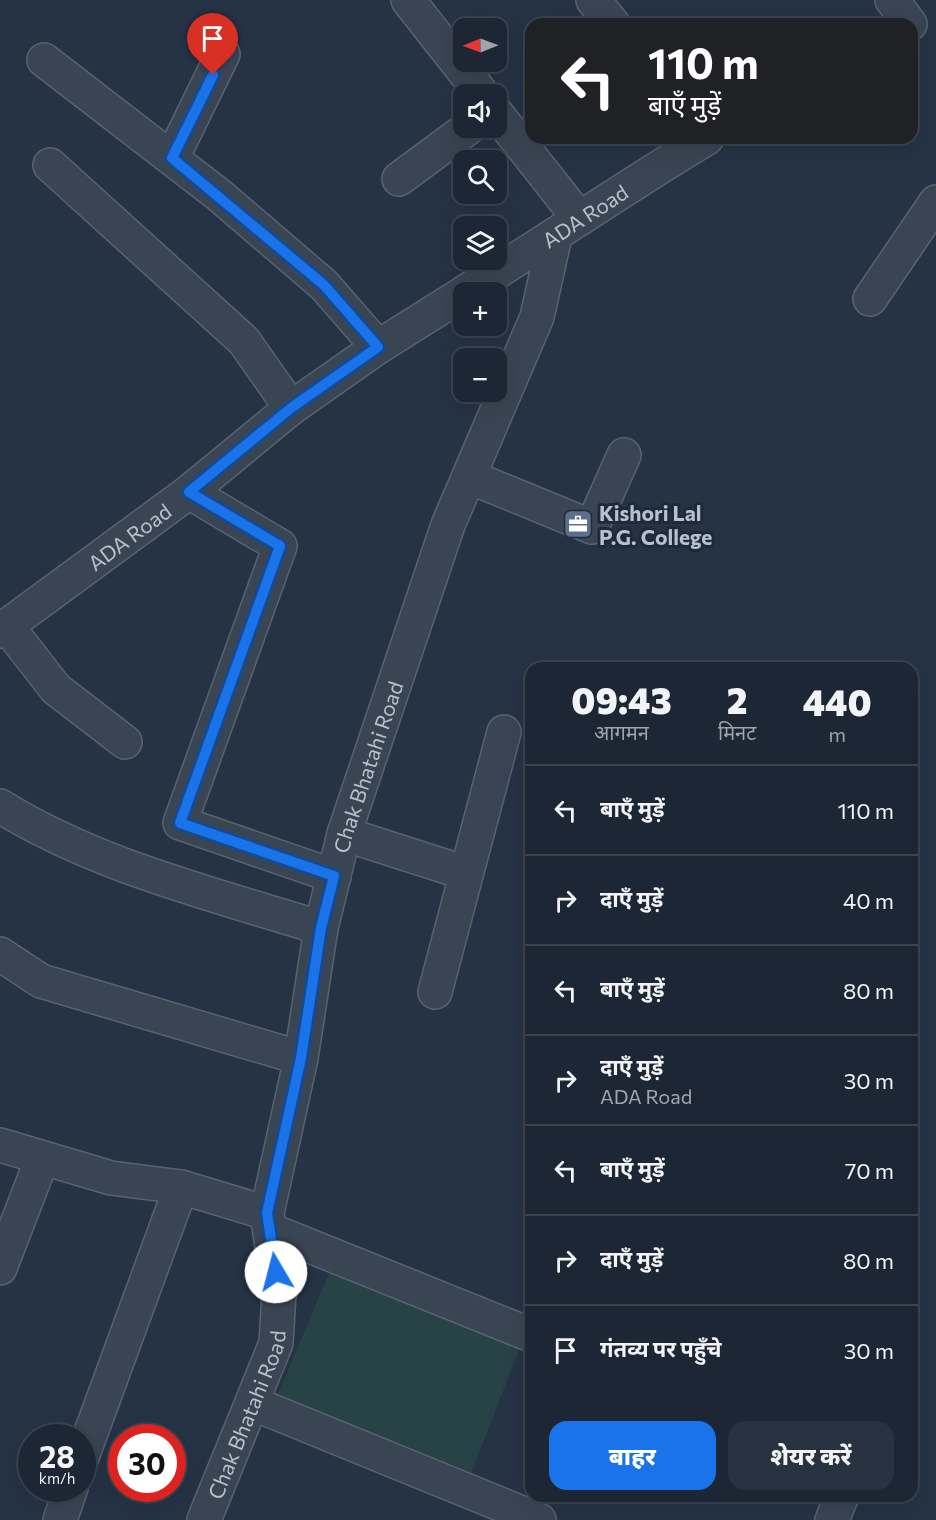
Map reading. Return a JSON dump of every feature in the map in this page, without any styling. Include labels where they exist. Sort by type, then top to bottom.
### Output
[{"type":"street","points":[[408,0],[474,84]]},
{"type":"street","points":[[593,0],[608,18]]},
{"type":"street","points":[[892,0],[905,18]]},
{"type":"street","points":[[918,24],[936,16]]},
{"type":"street","points":[[172,158],[223,54]]},
{"type":"street","points":[[44,60],[172,158],[324,285],[378,347]]},
{"type":"street","points":[[507,131],[567,227]]},
{"type":"street","points":[[399,179],[454,138]]},
{"type":"street","name":"ADA Road","points":[[481,282],[698,144]]},
{"type":"street","points":[[50,165],[244,341],[291,408]]},
{"type":"street","points":[[870,299],[936,202]]},
{"type":"street","name":"Chak Bhatahi Road","points":[[204,1520],[276,1343],[279,1293],[268,1221],[301,1058],[321,928],[344,834],[448,525],[537,317],[567,227]]},
{"type":"street","name":"ADA Road","points":[[3,628],[189,492],[291,408],[378,347],[453,300]]},
{"type":"street","points":[[470,477],[592,526],[624,454]]},
{"type":"street","points":[[189,492],[280,546],[180,823],[334,876]]},
{"type":"street","points":[[3,628],[56,689],[125,742]]},
{"type":"street","points":[[435,992],[504,732]]},
{"type":"street","points":[[0,806],[32,825],[126,866],[321,928]]},
{"type":"street","points":[[344,834],[466,873]]},
{"type":"street","points":[[0,954],[41,981],[301,1058]]},
{"type":"street","points":[[0,1145],[111,1178],[181,1187],[268,1221],[525,1332]]},
{"type":"street","points":[[0,1268],[42,1159]]},
{"type":"street","points":[[94,1424],[181,1187]]},
{"type":"street","points":[[252,1402],[539,1520]]},
{"type":"street","points":[[60,1520],[66,1502]]},
{"type":"street","points":[[832,1520],[840,1502]]},
{"type":"green space","points":[[330,1271],[520,1347],[468,1482],[275,1401]]},
{"type":"place","name":"Kishori Lal P.G. College","points":[[578,524]]},
{"type":"route","points":[[213,75],[172,158],[324,285],[378,347],[291,408],[189,492],[280,546],[180,823],[334,876],[321,928],[301,1058],[267,1213],[276,1272]]}]
